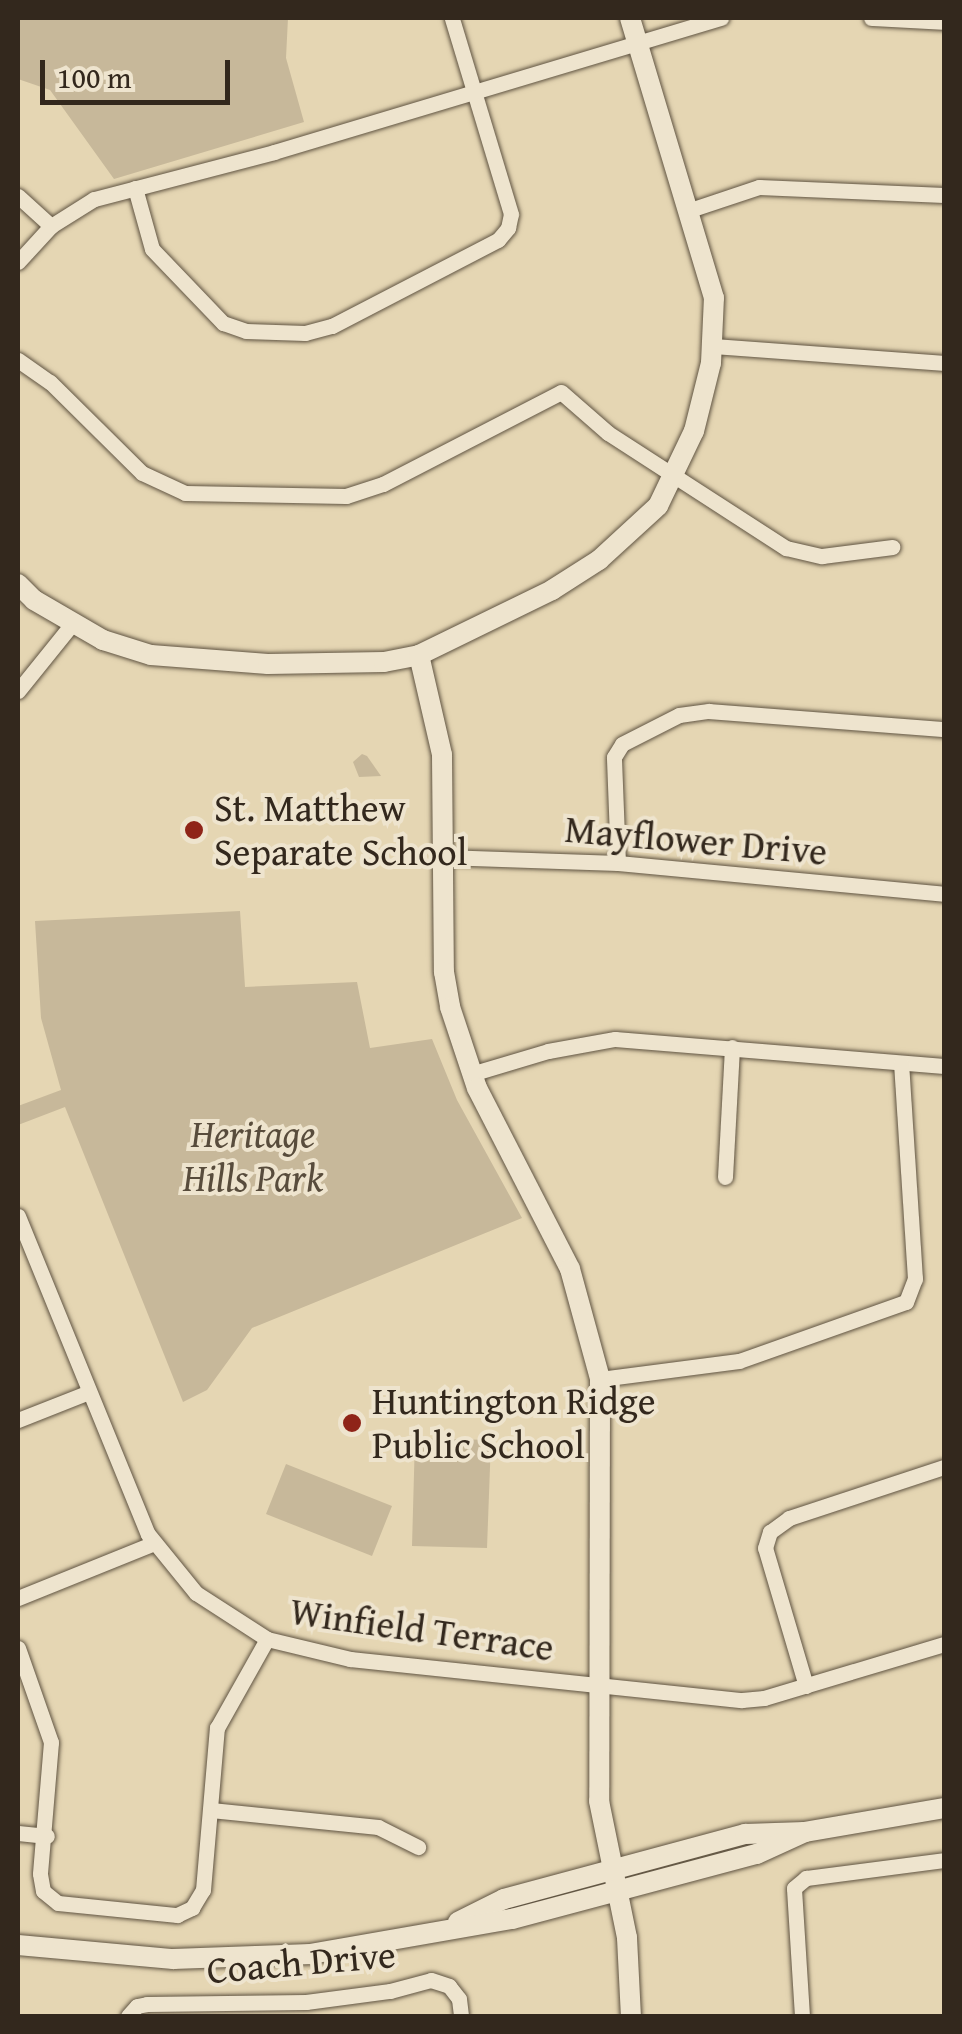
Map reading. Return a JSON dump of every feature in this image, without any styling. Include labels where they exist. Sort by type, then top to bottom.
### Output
[{"type":"street","points":[[135,188],[152,249],[223,323],[246,331],[305,332],[332,326],[498,240],[508,228],[510,214],[452,18]]},
{"type":"street","points":[[18,584],[72,624],[127,648],[202,662],[384,662],[419,655],[536,598],[599,560],[658,506],[675,478],[694,430],[714,346],[714,298],[630,18]]},
{"type":"street","points":[[18,262],[51,226],[94,199],[274,152],[721,18]]},
{"type":"street","points":[[871,18],[944,22]]},
{"type":"street","points":[[690,210],[759,187],[944,194]]},
{"type":"street","points":[[18,196],[51,226]]},
{"type":"street","points":[[714,346],[944,363]]},
{"type":"street","points":[[18,360],[50,382],[142,473],[184,493],[346,496],[383,484],[561,392],[608,433],[786,548],[822,556],[892,547]]},
{"type":"street","points":[[18,691],[72,624]]},
{"type":"street","points":[[419,655],[442,756],[444,972],[472,1074],[570,1269],[600,1379],[600,1801],[627,1938],[631,2016]]},
{"type":"street","points":[[618,862],[614,756],[622,744],[679,715],[708,711],[944,729]]},
{"type":"street","name":"Mayflower Drive","points":[[443,857],[618,862],[944,894]]},
{"type":"street","points":[[472,1074],[586,1042],[640,1039],[944,1066]]},
{"type":"street","points":[[725,1178],[732,1046]]},
{"type":"street","points":[[600,1379],[738,1361],[906,1302],[915,1280],[902,1063]]},
{"type":"street","name":"Winfield Terrace","points":[[18,1216],[154,1543],[196,1592],[267,1639],[350,1659],[742,1700],[806,1686],[944,1644]]},
{"type":"street","points":[[18,1420],[89,1392]]},
{"type":"street","points":[[806,1686],[766,1548],[770,1532],[790,1518],[944,1467]]},
{"type":"street","points":[[18,1598],[154,1543]]},
{"type":"street","points":[[18,1648],[51,1742],[47,1836],[40,1874],[44,1890],[58,1903],[177,1914],[200,1901],[211,1810],[212,1748],[217,1728],[267,1639]]},
{"type":"street","points":[[432,1934],[504,1899],[745,1834],[805,1832],[944,1808]]},
{"type":"street","points":[[211,1810],[378,1827],[418,1847]]},
{"type":"street","points":[[18,1945],[173,1960],[258,1959],[432,1934],[758,1854],[805,1832]]},
{"type":"street","points":[[18,1833],[47,1836]]},
{"type":"street","points":[[802,2016],[794,1888],[806,1878],[944,1860]]},
{"type":"street","name":"Coach Drive","points":[[128,2016],[137,2006],[148,2004],[306,2002],[390,1991],[431,1980],[449,1986],[460,1999],[461,2016]]},
{"type":"green space","points":[[18,18],[288,18],[286,58],[304,122],[114,179],[50,90],[18,79]]},
{"type":"green space","points":[[362,754],[381,776],[359,777],[353,762]]},
{"type":"green space","name":"Heritage Hills Park","points":[[240,911],[245,987],[357,982],[370,1048],[432,1039],[457,1100],[522,1218],[252,1328],[207,1390],[183,1402],[65,1107],[18,1125],[18,1106],[61,1090],[41,1018],[35,921]]},
{"type":"green space","points":[[415,1438],[491,1440],[487,1548],[412,1546]]},
{"type":"green space","points":[[286,1464],[392,1506],[372,1556],[266,1514]]},
{"type":"place","name":"St. Matthew Separate School","points":[[194,830]]},
{"type":"place","name":"Huntington Ridge Public School","points":[[352,1423]]}]
